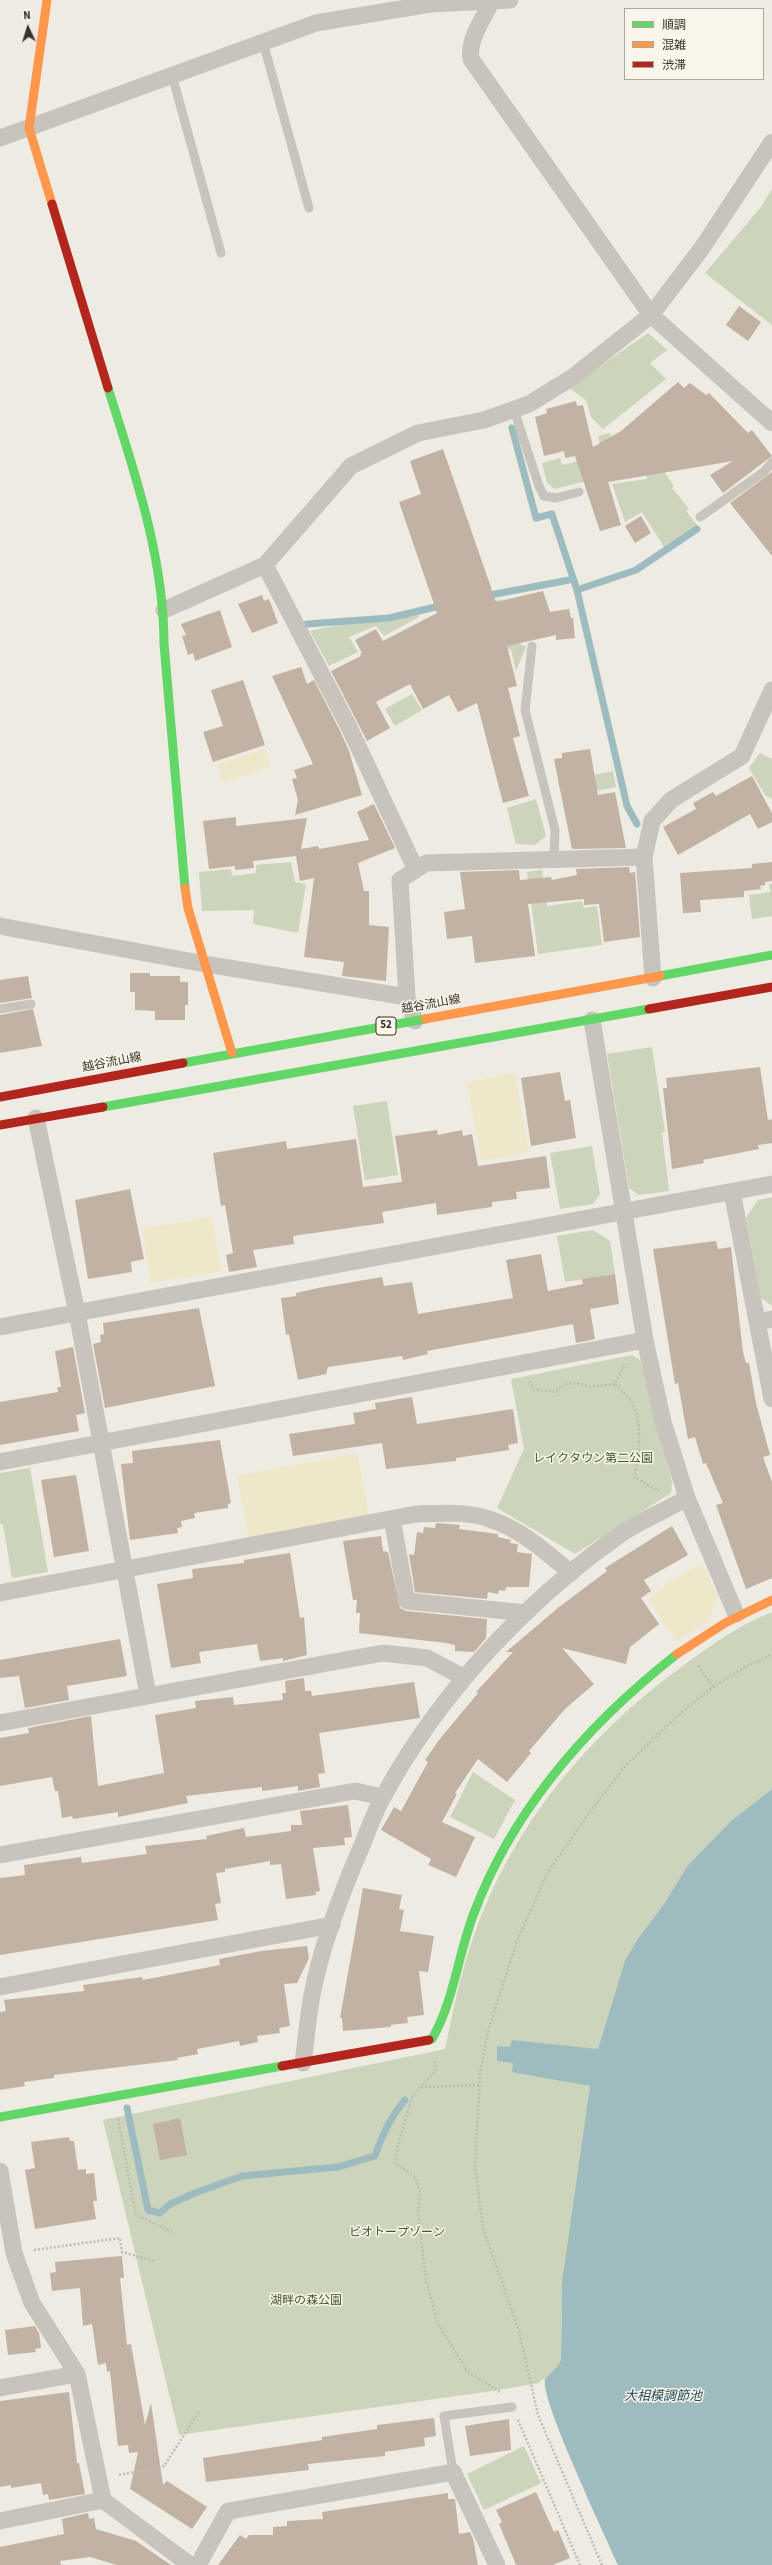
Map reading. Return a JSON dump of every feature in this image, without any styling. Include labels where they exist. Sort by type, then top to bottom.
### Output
[{"type":"street","points":[[47,0],[29,128],[145,507],[164,610],[164,644],[181,864],[188,908],[232,1053]]},
{"type":"street","points":[[0,138],[316,23],[430,4],[510,0]]},
{"type":"street","points":[[491,2],[473,39],[470,50],[471,59],[650,316],[772,423]]},
{"type":"street","points":[[164,610],[265,565],[352,466],[418,433],[484,420],[529,404],[573,377],[650,316],[702,248],[772,142]]},
{"type":"street","points":[[265,565],[350,729],[415,868]]},
{"type":"street","points":[[653,978],[644,857],[652,821],[671,800],[742,756],[772,690]]},
{"type":"street","points":[[415,1021],[407,997],[400,880],[415,868],[426,863],[644,857]]},
{"type":"street","points":[[0,926],[205,964],[407,997]]},
{"type":"street","name":"越谷流山線","points":[[0,1096],[653,978],[772,955]]},
{"type":"street","points":[[0,1125],[592,1020],[772,986]]},
{"type":"street","points":[[592,1020],[622,1212],[645,1340],[663,1422],[687,1498],[736,1614]]},
{"type":"street","points":[[36,1118],[76,1313],[123,1570],[148,1695]]},
{"type":"street","points":[[0,1327],[772,1184]]},
{"type":"street","points":[[732,1192],[764,1321],[772,1399]]},
{"type":"street","points":[[0,1462],[100,1445],[645,1340]]},
{"type":"street","points":[[303,2062],[312,1995],[332,1925],[354,1864],[382,1797],[463,1677],[526,1613],[571,1573],[619,1535],[687,1498]]},
{"type":"street","points":[[0,1593],[416,1514],[452,1513],[492,1520],[532,1540],[571,1573]]},
{"type":"street","points":[[392,1519],[407,1601],[526,1613]]},
{"type":"street","points":[[0,2117],[432,2039],[440,2026],[457,1965],[477,1904],[504,1850],[532,1802],[568,1754],[634,1690],[675,1655],[736,1614],[772,1600]]},
{"type":"street","points":[[0,1723],[383,1653],[427,1658],[463,1677]]},
{"type":"street","points":[[0,1855],[355,1791],[382,1797]]},
{"type":"street","points":[[0,1987],[332,1925]]},
{"type":"street","points":[[0,2171],[3,2198],[14,2253],[32,2303],[77,2374],[103,2500],[190,2565]]},
{"type":"street","points":[[0,2388],[77,2374]]},
{"type":"street","points":[[198,2565],[228,2511],[453,2472],[497,2565]]},
{"type":"street","points":[[0,2521],[103,2500]]},
{"type":"lane","points":[[263,42],[309,208]]},
{"type":"lane","points":[[172,75],[221,253]]},
{"type":"lane","points":[[514,410],[538,486],[544,496],[556,498],[579,492]]},
{"type":"lane","points":[[700,517],[765,471],[772,462]]},
{"type":"lane","points":[[532,646],[525,710],[555,830],[554,859]]},
{"type":"lane","points":[[0,1009],[31,1004]]},
{"type":"lane","points":[[453,2472],[444,2416],[512,2407]]},
{"type":"path","points":[[615,1384],[626,1362],[631,1363]]},
{"type":"path","points":[[525,1363],[533,1389],[556,1392],[565,1384],[577,1383],[590,1387],[615,1384]]},
{"type":"path","points":[[615,1384],[630,1401],[638,1423],[640,1448],[634,1477],[660,1491],[664,1489]]},
{"type":"path","points":[[602,2565],[538,2415],[519,2331],[483,2228],[475,2166],[479,2085],[488,2031],[517,1941],[552,1868],[626,1765],[658,1733],[713,1687],[746,1666],[772,1654]]},
{"type":"path","points":[[432,2039],[436,2070],[413,2095],[399,2141],[395,2163],[415,2177],[420,2193],[418,2216],[424,2265],[437,2322],[467,2371],[499,2390],[512,2407],[580,2565]]},
{"type":"path","points":[[420,2087],[479,2085]]},
{"type":"path","points":[[114,2096],[136,2215],[172,2232]]},
{"type":"path","points":[[14,2253],[120,2238],[122,2252],[155,2261]]},
{"type":"path","points":[[98,2479],[164,2466],[199,2412]]},
{"type":"green space","points":[[772,189],[772,325],[705,273],[761,207]]},
{"type":"green space","points":[[648,333],[667,350],[650,363],[666,379],[603,429],[591,417],[586,400],[569,388]]},
{"type":"green space","points":[[610,433],[615,451],[603,477],[554,489],[547,483],[542,463],[560,458],[562,465],[583,460],[602,452],[598,436]]},
{"type":"green space","points":[[656,459],[674,486],[672,488],[689,509],[686,511],[697,525],[664,547],[642,512],[625,522],[612,484],[647,479],[646,474]]},
{"type":"green space","points":[[502,599],[513,644],[519,643],[526,647],[516,671],[511,649],[498,651],[474,606]]},
{"type":"green space","points":[[417,614],[419,617],[384,636],[376,626],[349,637],[358,652],[329,666],[310,631],[323,628]]},
{"type":"green space","points":[[412,694],[422,710],[395,726],[385,709]]},
{"type":"green space","points":[[760,753],[772,759],[772,799],[765,795],[749,768]]},
{"type":"green space","points":[[613,771],[616,787],[562,798],[558,782]]},
{"type":"green space","points":[[536,799],[546,836],[535,845],[516,844],[507,808]]},
{"type":"green space","points":[[291,862],[295,882],[306,884],[298,933],[253,924],[254,910],[202,911],[199,872],[231,869],[232,876],[256,873],[256,865]]},
{"type":"green space","points":[[542,870],[547,906],[582,901],[584,908],[597,906],[602,945],[538,954],[527,872]]},
{"type":"green space","points":[[769,884],[772,884],[772,916],[752,919],[749,895],[770,892]]},
{"type":"green space","points":[[652,1047],[665,1132],[662,1133],[669,1191],[639,1195],[629,1188],[607,1054]]},
{"type":"green space","points":[[387,1101],[398,1175],[365,1180],[353,1106]]},
{"type":"green space","points":[[592,1146],[600,1194],[593,1204],[560,1209],[550,1153]]},
{"type":"green space","points":[[772,1197],[772,1306],[761,1298],[746,1218],[758,1200]]},
{"type":"green space","points":[[593,1230],[610,1241],[615,1274],[565,1282],[557,1236]]},
{"type":"green space","name":"レイクタウン第二公園","points":[[632,1355],[641,1361],[672,1482],[671,1493],[575,1554],[497,1508],[524,1449],[511,1379]]},
{"type":"green space","points":[[30,1468],[48,1572],[12,1578],[3,1524],[0,1524],[0,1473]]},
{"type":"green space","name":"ビオトープゾーン","points":[[772,1612],[772,1789],[732,1820],[688,1865],[664,1904],[637,1940],[625,1960],[598,2049],[593,2049],[585,2085],[590,2086],[566,2262],[561,2319],[561,2360],[557,2370],[548,2375],[545,2382],[543,2378],[539,2383],[499,2390],[179,2435],[103,2120],[445,2049],[465,1963],[474,1935],[490,1895],[509,1857],[532,1820],[557,1786],[584,1753],[646,1694],[724,1637],[747,1623]]},
{"type":"green space","points":[[473,1772],[515,1800],[494,1839],[450,1817]]},
{"type":"green space","points":[[524,2446],[541,2483],[484,2510],[467,2474]]},
{"type":"sand","points":[[265,749],[271,767],[223,783],[217,765]]},
{"type":"sand","points":[[515,1073],[529,1152],[481,1161],[467,1082]]},
{"type":"sand","points":[[212,1217],[222,1271],[151,1283],[142,1229]]},
{"type":"sand","points":[[357,1453],[369,1515],[248,1537],[237,1476]]},
{"type":"sand","points":[[702,1564],[718,1597],[708,1622],[676,1641],[648,1599],[672,1580]]},
{"type":"water","name":"大相模調節池","points":[[772,1789],[772,2565],[618,2565],[563,2441],[546,2394],[545,2381],[561,2360],[562,2283],[590,2086],[512,2072],[513,2063],[497,2061],[497,2046],[510,2047],[512,2040],[598,2049],[625,1960],[637,1940],[664,1904],[688,1865],[732,1820]]},
{"type":"building","points":[[739,306],[761,322],[748,341],[726,325]]},
{"type":"building","points":[[678,382],[684,388],[690,383],[706,395],[709,393],[748,433],[752,430],[772,456],[723,493],[710,475],[733,461],[608,482],[621,525],[600,531],[575,456],[565,458],[564,451],[544,456],[535,417],[547,413],[546,409],[576,401],[577,406],[583,405],[593,447],[621,431]]},
{"type":"building","points":[[443,449],[496,602],[543,591],[550,612],[569,609],[571,618],[573,618],[575,638],[556,640],[556,635],[507,646],[517,686],[508,688],[520,736],[513,738],[529,796],[503,803],[477,703],[458,712],[449,695],[423,709],[410,684],[376,702],[390,728],[367,741],[331,671],[361,656],[360,654],[362,653],[355,640],[376,629],[383,641],[437,613],[399,502],[421,494],[410,461]]},
{"type":"building","points":[[772,472],[772,556],[730,503]]},
{"type":"building","points":[[641,516],[651,533],[635,543],[625,526]]},
{"type":"building","points":[[262,595],[264,601],[269,599],[278,623],[252,633],[238,604]]},
{"type":"building","points":[[220,610],[232,647],[195,661],[193,653],[188,655],[182,636],[186,635],[181,624]]},
{"type":"building","points":[[301,667],[307,684],[314,680],[341,733],[349,751],[362,795],[295,815],[298,800],[292,779],[297,778],[294,770],[313,764],[272,676]]},
{"type":"building","points":[[243,680],[265,745],[213,762],[203,732],[223,726],[211,690]]},
{"type":"building","points":[[590,749],[598,795],[615,792],[626,848],[572,849],[554,759],[562,758],[562,753]]},
{"type":"building","points":[[752,776],[772,813],[772,822],[758,829],[750,814],[678,855],[663,827],[696,809],[693,803],[713,792],[716,796]]},
{"type":"building","points":[[374,804],[395,848],[358,863],[364,891],[369,891],[369,925],[389,927],[386,981],[342,976],[344,962],[304,957],[314,878],[300,881],[296,856],[253,861],[254,868],[235,870],[235,866],[209,869],[203,821],[236,817],[236,826],[307,818],[301,849],[318,846],[319,849],[369,840],[357,812]]},
{"type":"building","points":[[772,862],[772,881],[765,882],[765,885],[760,886],[761,889],[744,891],[744,897],[700,900],[701,912],[683,913],[680,873],[752,868],[752,864]]},
{"type":"building","points":[[629,867],[630,873],[635,872],[640,937],[604,942],[599,904],[584,905],[584,899],[528,904],[535,956],[475,963],[472,936],[447,939],[444,912],[465,909],[460,872],[519,870],[520,880],[551,877],[552,880],[577,875],[576,869]]},
{"type":"building","points":[[130,973],[150,973],[150,976],[180,976],[180,982],[188,982],[188,1005],[185,1005],[185,1020],[155,1020],[155,1011],[135,1010],[135,992],[130,992]]},
{"type":"building","points":[[28,976],[32,998],[0,1003],[0,980]]},
{"type":"building","points":[[33,1009],[42,1046],[0,1053],[0,1015]]},
{"type":"building","points":[[760,1067],[768,1120],[772,1119],[772,1143],[758,1145],[759,1149],[703,1160],[704,1163],[672,1169],[663,1088],[667,1088],[666,1078]]},
{"type":"building","points":[[560,1072],[565,1101],[570,1100],[576,1138],[531,1146],[521,1078]]},
{"type":"building","points":[[437,1130],[438,1135],[462,1130],[463,1136],[472,1134],[478,1166],[546,1156],[550,1188],[516,1192],[517,1199],[492,1202],[492,1207],[437,1215],[436,1203],[382,1212],[384,1223],[293,1236],[294,1244],[253,1250],[257,1267],[229,1272],[226,1255],[233,1253],[225,1205],[221,1206],[213,1153],[286,1141],[287,1149],[356,1139],[363,1187],[402,1182],[395,1136]]},
{"type":"building","points":[[130,1189],[144,1259],[131,1262],[132,1272],[88,1279],[75,1200]]},
{"type":"building","points":[[716,1241],[718,1249],[731,1247],[743,1352],[746,1363],[749,1363],[756,1403],[770,1455],[763,1457],[772,1482],[772,1578],[746,1589],[716,1505],[723,1503],[706,1463],[703,1464],[695,1437],[688,1439],[678,1383],[675,1384],[653,1249]]},
{"type":"building","points":[[541,1254],[548,1291],[583,1284],[582,1279],[615,1274],[619,1304],[590,1309],[595,1339],[576,1343],[573,1324],[427,1351],[428,1354],[403,1360],[402,1356],[328,1367],[326,1374],[298,1380],[289,1334],[286,1335],[281,1298],[296,1296],[296,1293],[318,1288],[382,1277],[384,1286],[412,1282],[418,1314],[513,1298],[506,1260]]},
{"type":"building","points":[[199,1308],[215,1386],[105,1408],[93,1344],[101,1342],[100,1335],[104,1334],[103,1323]]},
{"type":"building","points":[[73,1347],[85,1413],[76,1415],[79,1431],[0,1445],[0,1402],[58,1392],[57,1387],[61,1387],[55,1351]]},
{"type":"building","points":[[412,1397],[417,1424],[513,1409],[518,1443],[508,1445],[509,1450],[456,1458],[456,1461],[386,1469],[382,1443],[293,1456],[289,1434],[355,1424],[353,1413],[376,1409],[375,1403]]},
{"type":"building","points":[[220,1440],[231,1503],[228,1504],[228,1508],[194,1513],[195,1518],[181,1521],[182,1527],[177,1528],[178,1533],[130,1540],[121,1464],[133,1463],[132,1451]]},
{"type":"building","points":[[76,1475],[89,1551],[54,1557],[41,1480]]},
{"type":"building","points":[[436,1523],[460,1525],[459,1529],[498,1534],[498,1537],[511,1540],[510,1543],[518,1544],[517,1552],[532,1554],[529,1587],[506,1587],[505,1591],[499,1590],[498,1594],[488,1592],[487,1599],[415,1592],[409,1554],[414,1555],[417,1532],[423,1533],[424,1527],[435,1528]]},
{"type":"building","points":[[672,1526],[688,1555],[644,1580],[651,1591],[641,1598],[659,1624],[630,1647],[626,1664],[562,1648],[594,1684],[565,1709],[529,1751],[531,1753],[507,1782],[478,1759],[455,1793],[457,1794],[442,1822],[475,1837],[456,1877],[428,1865],[431,1859],[381,1830],[394,1807],[401,1811],[428,1762],[425,1760],[439,1740],[478,1693],[476,1692],[513,1652],[506,1652],[559,1607],[607,1571],[605,1568]]},
{"type":"building","points":[[381,1536],[383,1551],[388,1552],[400,1608],[406,1611],[487,1619],[486,1638],[474,1652],[455,1651],[455,1645],[446,1643],[359,1633],[360,1613],[356,1613],[357,1600],[353,1600],[343,1541]]},
{"type":"building","points":[[290,1553],[300,1618],[304,1617],[307,1655],[283,1661],[283,1658],[260,1661],[257,1644],[199,1652],[201,1663],[171,1668],[157,1584],[193,1578],[192,1569],[244,1563],[244,1560]]},
{"type":"building","points":[[120,1639],[127,1676],[67,1686],[69,1700],[25,1708],[19,1676],[0,1678],[0,1660]]},
{"type":"building","points":[[304,1678],[305,1691],[311,1691],[312,1696],[414,1682],[420,1718],[319,1733],[325,1773],[318,1774],[320,1787],[298,1791],[298,1786],[262,1791],[262,1787],[186,1796],[188,1803],[118,1817],[118,1812],[73,1819],[72,1816],[62,1818],[58,1791],[55,1791],[52,1777],[0,1786],[0,1738],[29,1733],[28,1728],[91,1716],[98,1786],[164,1773],[155,1715],[196,1708],[195,1701],[233,1697],[234,1705],[283,1700],[282,1693],[286,1693],[285,1681]]},
{"type":"building","points":[[348,1805],[352,1837],[344,1838],[345,1845],[313,1848],[320,1891],[315,1892],[316,1895],[286,1899],[281,1864],[270,1865],[270,1861],[225,1869],[225,1872],[216,1873],[221,1903],[215,1904],[218,1920],[0,1955],[0,1878],[25,1875],[24,1865],[81,1857],[82,1863],[147,1854],[145,1846],[207,1839],[206,1836],[244,1828],[246,1837],[291,1831],[291,1825],[302,1825],[300,1811]]},
{"type":"building","points":[[363,1888],[402,1895],[399,1909],[404,1910],[400,1931],[434,1936],[428,1972],[419,1971],[424,2015],[407,2017],[408,2023],[390,2025],[391,2027],[343,2031],[342,2018],[340,2018]]},
{"type":"building","points":[[307,1946],[309,1958],[297,1983],[284,1984],[290,2026],[279,2028],[280,2033],[257,2036],[258,2042],[240,2046],[239,2041],[197,2049],[198,2054],[177,2058],[178,2060],[54,2075],[54,2078],[24,2082],[25,2086],[0,2090],[0,2012],[6,2011],[4,2000],[84,1991],[83,1985],[142,1977],[143,1980],[220,1965],[219,1959],[261,1951]]},
{"type":"building","points":[[180,2118],[187,2155],[160,2160],[153,2124]]},
{"type":"building","points":[[69,2137],[70,2141],[74,2141],[78,2170],[86,2169],[86,2174],[94,2173],[97,2201],[93,2201],[96,2219],[35,2229],[25,2170],[35,2168],[31,2142]]},
{"type":"building","points":[[122,2256],[124,2278],[120,2278],[127,2345],[131,2344],[145,2425],[151,2403],[163,2485],[167,2481],[207,2507],[192,2529],[130,2489],[138,2452],[129,2453],[128,2445],[118,2446],[110,2371],[107,2372],[106,2363],[98,2365],[92,2324],[83,2326],[80,2288],[52,2291],[50,2273],[56,2272],[55,2262]]},
{"type":"building","points":[[35,2326],[39,2333],[41,2348],[35,2349],[36,2352],[8,2355],[5,2330]]},
{"type":"building","points":[[69,2392],[77,2463],[79,2463],[85,2494],[49,2500],[48,2494],[43,2495],[41,2483],[11,2488],[11,2485],[0,2487],[0,2401]]},
{"type":"building","points":[[434,2418],[436,2436],[424,2438],[425,2446],[385,2452],[385,2456],[308,2464],[309,2470],[206,2482],[203,2458],[322,2440],[322,2437],[377,2429],[377,2425]]},
{"type":"building","points":[[509,2419],[511,2450],[470,2456],[465,2426]]},
{"type":"building","points":[[536,2492],[554,2532],[558,2530],[570,2558],[553,2565],[516,2565],[499,2524],[502,2522],[496,2510]]},
{"type":"building","points":[[448,2493],[448,2499],[455,2499],[459,2534],[470,2532],[473,2539],[478,2565],[218,2565],[240,2535],[246,2539],[249,2535],[273,2535],[273,2527],[287,2526],[287,2521],[323,2519],[322,2512]]},
{"type":"building","points":[[88,2513],[89,2519],[94,2518],[96,2529],[136,2541],[171,2565],[117,2565],[90,2557],[60,2561],[61,2565],[0,2565],[0,2547],[64,2534],[62,2519]]},
{"type":"waterway","points":[[512,428],[536,518],[552,514],[577,590],[627,806],[637,824]]},
{"type":"waterway","points":[[577,590],[636,570],[697,529]]},
{"type":"waterway","points":[[485,596],[569,580]]},
{"type":"waterway","points":[[307,624],[389,618],[444,605]]},
{"type":"waterway","points":[[127,2108],[148,2210],[160,2213],[170,2204],[242,2176],[338,2167],[375,2156],[387,2126],[405,2100]]},
{"type":"traffic: fast","points":[[108,388],[146,514],[159,579],[163,611],[164,644],[185,888]]},
{"type":"traffic: fast","points":[[660,976],[772,955]]},
{"type":"traffic: fast","points":[[103,1107],[649,1009]]},
{"type":"traffic: fast","points":[[183,1063],[425,1019]]},
{"type":"traffic: fast","points":[[429,2040],[432,2039],[446,2009],[474,1913],[491,1874],[510,1838],[533,1803],[585,1738],[614,1709],[677,1654]]},
{"type":"traffic: fast","points":[[0,2117],[282,2066]]},
{"type":"traffic: slow","points":[[47,0],[29,128],[52,204]]},
{"type":"traffic: slow","points":[[185,888],[188,908],[232,1053]]},
{"type":"traffic: slow","points":[[425,1019],[660,976]]},
{"type":"traffic: slow","points":[[677,1654],[725,1623],[772,1600]]},
{"type":"traffic: jam","points":[[52,204],[108,388]]},
{"type":"traffic: jam","points":[[649,1009],[772,987]]},
{"type":"traffic: jam","points":[[0,1097],[183,1063]]},
{"type":"traffic: jam","points":[[0,1125],[103,1107]]},
{"type":"traffic: jam","points":[[282,2066],[429,2040]]},
{"type":"park label","name":"湖畔の森公園","points":[[306,2301]]}]
